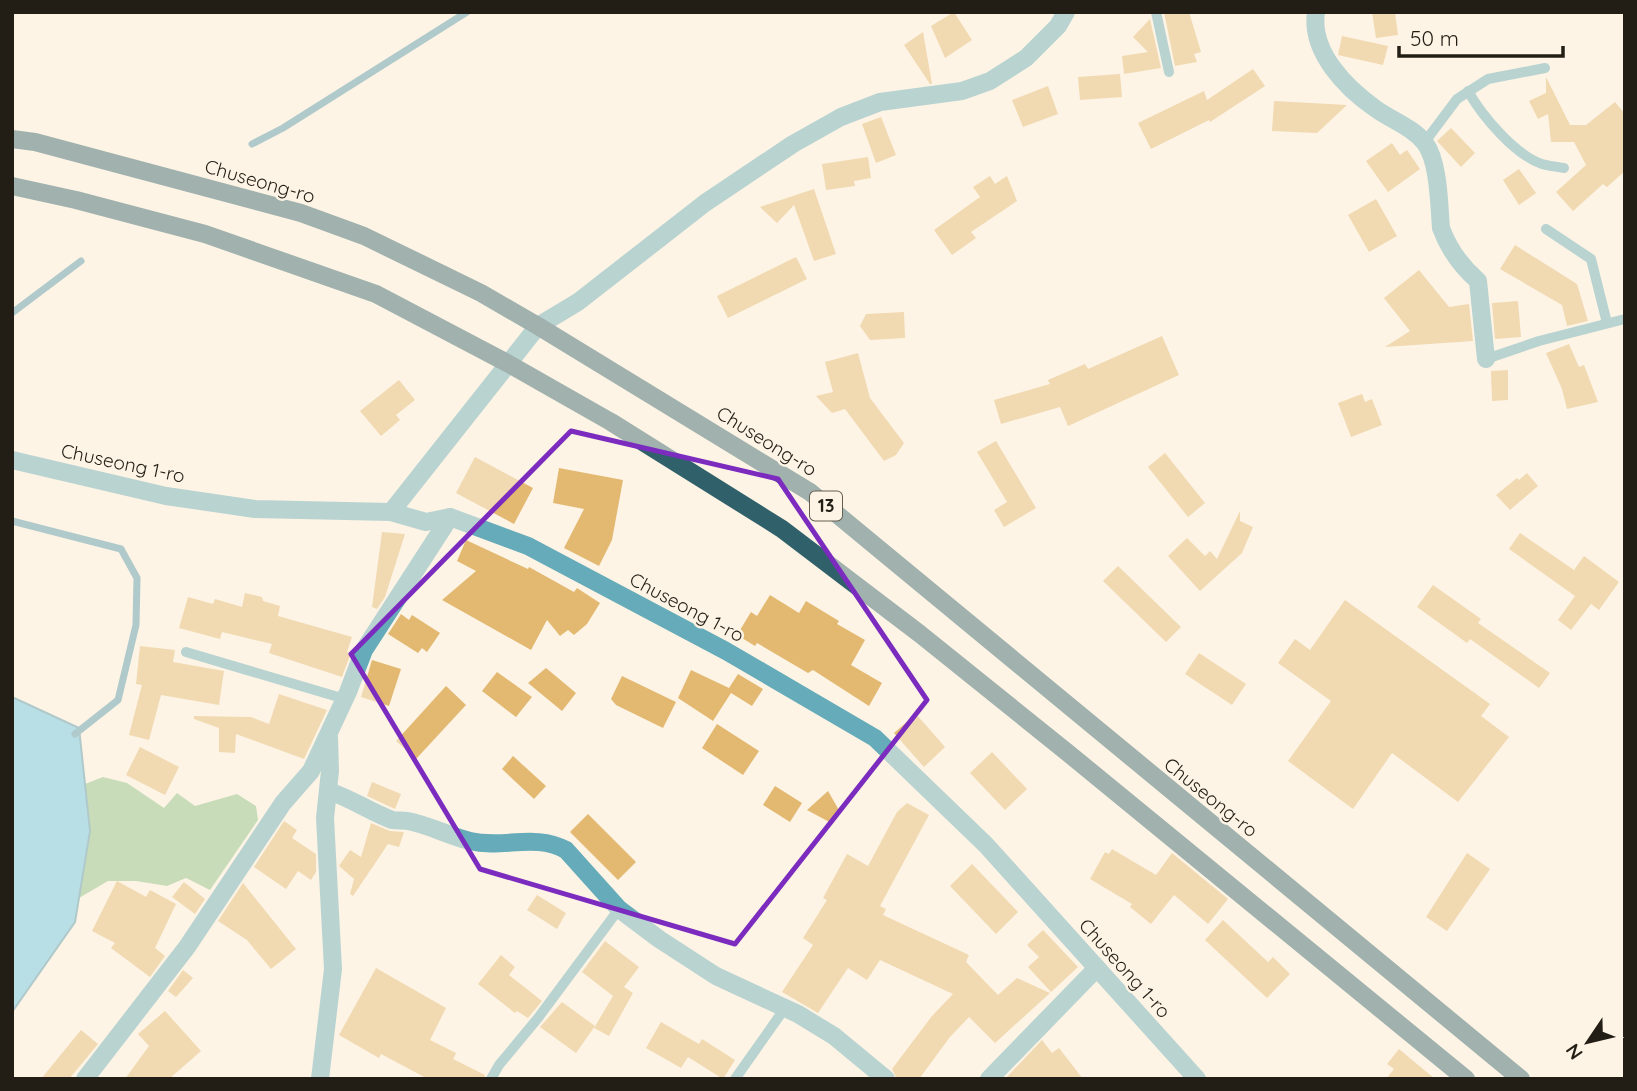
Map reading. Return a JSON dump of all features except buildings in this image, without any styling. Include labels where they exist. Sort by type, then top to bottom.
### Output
[{"type":"main road","name":"Chuseong-ro","points":[[12,139],[35,142],[301,213],[364,236],[481,293],[810,492],[1521,1079]]},
{"type":"main road","name":"13","points":[[12,186],[205,234],[363,289],[509,364],[611,422],[782,528],[920,634],[1466,1079]]},
{"type":"street","points":[[391,512],[538,326],[578,302],[705,203],[793,144],[841,117],[880,102],[962,91],[990,81],[1026,58],[1058,26],[1066,12]]},
{"type":"street","points":[[1317,12],[1316,34],[1326,58],[1340,77],[1377,109],[1404,125],[1424,143],[1433,163],[1441,228],[1445,239],[1463,268],[1478,281],[1486,359]]},
{"type":"street","name":"Chuseong 1-ro","points":[[12,460],[166,496],[255,509],[391,512],[426,522],[450,517],[540,553],[726,651],[876,738],[986,845],[1197,1079]]},
{"type":"street","points":[[85,1079],[187,947],[283,803],[311,771],[345,699],[364,650],[450,517]]},
{"type":"street","points":[[320,1079],[333,969],[325,818],[330,771],[328,733]]},
{"type":"street","points":[[328,791],[394,820],[408,821],[472,841],[496,844],[550,842],[566,850],[619,909],[688,959],[834,1036],[886,1079]]},
{"type":"street","points":[[989,1079],[1097,968]]},
{"type":"lane","points":[[1156,12],[1169,72]]},
{"type":"lane","points":[[1424,143],[1457,99],[1488,79],[1545,68]]},
{"type":"lane","points":[[1468,92],[1477,108],[1495,129],[1519,149],[1540,163],[1564,168]]},
{"type":"lane","points":[[1546,229],[1591,259],[1607,323]]},
{"type":"lane","points":[[1486,359],[1539,341],[1625,319]]},
{"type":"lane","points":[[186,652],[345,699]]},
{"type":"lane","points":[[491,1079],[619,909]]},
{"type":"lane","points":[[735,1079],[785,1008]]},
{"type":"highlighted area","points":[[571,431],[778,479],[927,700],[735,944],[480,869],[351,654]]},
{"type":"green space","points":[[103,777],[127,783],[164,808],[177,793],[195,806],[237,794],[256,806],[258,820],[210,890],[186,878],[167,886],[136,881],[108,881],[79,898],[90,831],[85,784]]},
{"type":"water","points":[[12,697],[79,728],[90,831],[75,922],[12,1012]]},
{"type":"waterway","points":[[252,144],[283,128],[467,12]]},
{"type":"waterway","points":[[12,313],[81,261]]},
{"type":"waterway","points":[[12,521],[121,549],[137,578],[136,625],[118,700],[75,734]]}]
